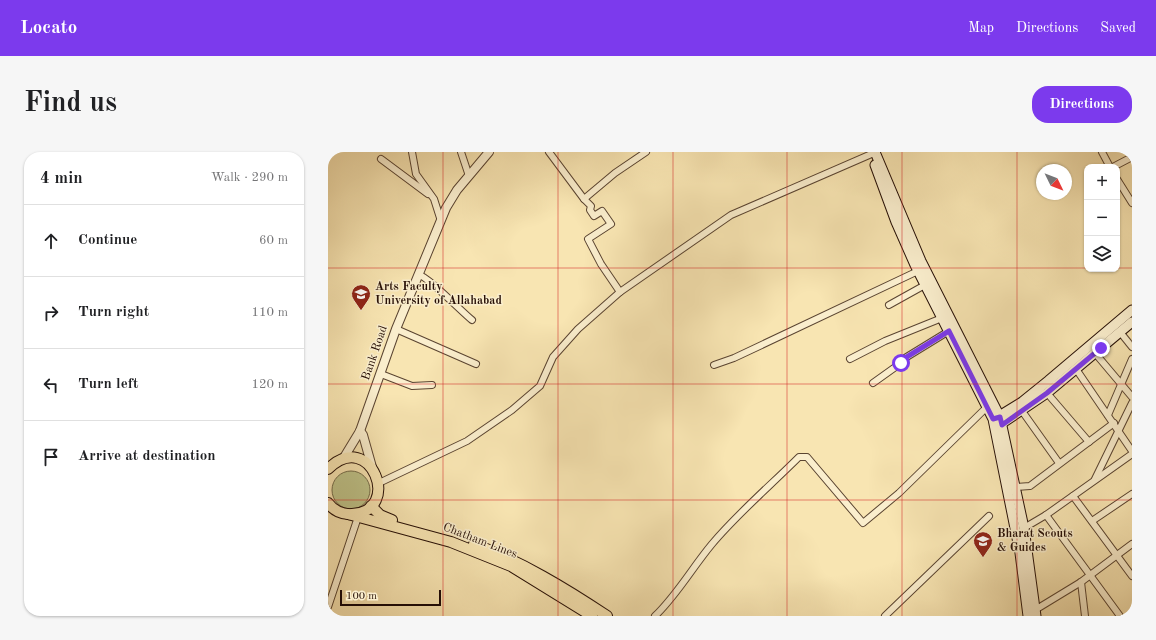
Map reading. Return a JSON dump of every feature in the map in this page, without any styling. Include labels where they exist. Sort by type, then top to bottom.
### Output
[{"type":"highway","points":[[328,469],[335,463],[344,459],[359,459],[372,468],[377,475],[379,483],[378,491],[371,506],[353,516]]},
{"type":"highway","name":"Chatham Lines","points":[[329,504],[342,513],[451,542],[511,566],[592,616]]},
{"type":"highway","name":"Chatham Lines","points":[[371,506],[385,518],[459,538],[501,554],[538,573],[607,616]]},
{"type":"main road","points":[[874,152],[896,222],[918,271],[987,407],[997,422],[1020,553],[1033,614]]},
{"type":"main road","points":[[874,152],[921,261],[997,422],[1016,487],[1024,528],[1033,614]]},
{"type":"main road","points":[[997,422],[1054,377],[1132,310]]},
{"type":"main road","points":[[997,422],[1022,411],[1047,393],[1132,322]]},
{"type":"street","points":[[412,152],[416,174],[434,199],[441,221]]},
{"type":"street","points":[[461,152],[469,176]]},
{"type":"street","name":"Bank Road","points":[[344,459],[360,431],[396,329],[441,221],[457,190],[489,152]]},
{"type":"street","points":[[549,152],[584,199],[591,206],[590,210],[594,216],[602,211],[611,224],[588,239],[620,292]]},
{"type":"street","points":[[584,199],[621,168],[646,152]]},
{"type":"street","points":[[379,483],[467,441],[512,410],[540,386],[553,357],[578,329],[620,292],[731,215],[874,152]]},
{"type":"street","points":[[1102,152],[1109,164]]},
{"type":"street","points":[[1117,164],[1132,157]]},
{"type":"street","points":[[381,159],[434,199]]},
{"type":"street","points":[[1120,183],[1132,203]]},
{"type":"street","points":[[714,365],[734,358],[918,271]]},
{"type":"street","points":[[419,275],[427,278],[446,298],[472,320]]},
{"type":"street","points":[[889,305],[925,285]]},
{"type":"street","points":[[850,359],[885,341],[942,318]]},
{"type":"street","points":[[396,329],[476,364]]},
{"type":"street","points":[[873,383],[901,363],[905,358],[949,331]]},
{"type":"street","points":[[1120,332],[1132,347]]},
{"type":"street","points":[[1095,353],[1132,397]]},
{"type":"street","points":[[1108,415],[1132,359]]},
{"type":"street","points":[[1076,369],[1132,451]]},
{"type":"street","points":[[381,374],[412,386],[432,385]]},
{"type":"street","points":[[1047,393],[1089,442]]},
{"type":"street","points":[[1094,480],[1120,432],[1132,405]]},
{"type":"street","points":[[654,616],[669,602],[713,543],[799,457],[807,457],[863,523],[899,493],[987,407]]},
{"type":"street","points":[[1022,411],[1059,463]]},
{"type":"street","points":[[1016,487],[1030,486],[1114,423]]},
{"type":"street","points":[[360,431],[363,435],[372,468]]},
{"type":"street","points":[[1024,528],[1046,515],[1132,454]]},
{"type":"street","points":[[1092,521],[1132,494]]},
{"type":"street","points":[[1073,496],[1132,576]]},
{"type":"street","points":[[1046,515],[1120,616]]},
{"type":"street","points":[[328,607],[353,516]]},
{"type":"street","points":[[884,616],[989,516]]},
{"type":"street","points":[[1033,614],[1081,582],[1132,544]]},
{"type":"street","points":[[1081,582],[1085,616]]},
{"type":"green space","points":[[351,471],[361,474],[367,480],[370,490],[367,500],[361,506],[351,509],[341,506],[335,500],[332,490],[335,480],[341,474]]},
{"type":"place","name":"Arts Faculty University of Allahabad","points":[[361,311]]},
{"type":"place","name":"Bharat Scouts & Guides","points":[[983,558]]},
{"type":"route","points":[[901,363],[905,358],[949,331],[993,419],[1000,417],[1002,425],[1047,393],[1101,348]]}]
